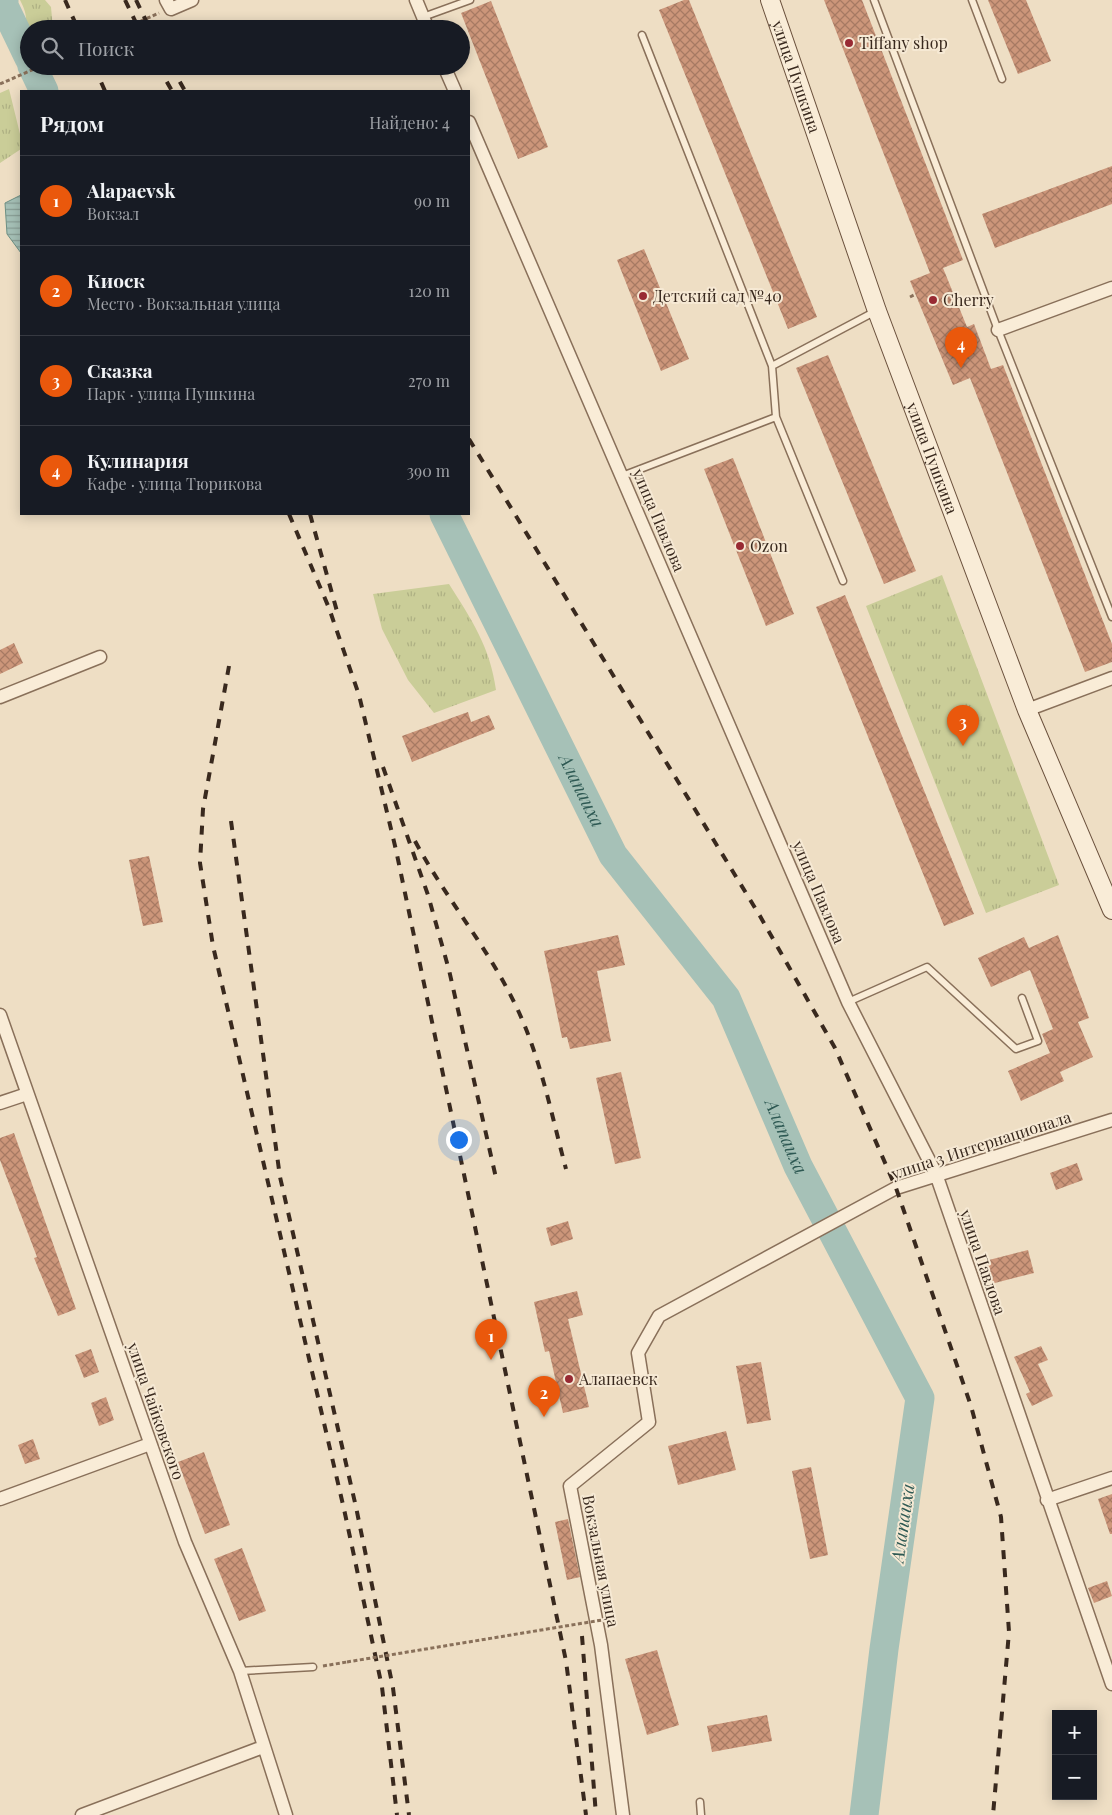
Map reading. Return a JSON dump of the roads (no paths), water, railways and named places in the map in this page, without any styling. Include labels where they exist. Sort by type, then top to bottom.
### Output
[{"type":"street","points":[[168,4],[192,0]]},
{"type":"street","points":[[416,0],[425,20]]},
{"type":"street","name":"улица Пушкина","points":[[770,0],[877,311],[1027,710],[1112,910]]},
{"type":"street","points":[[448,75],[455,90]]},
{"type":"street","name":"улица Павлова","points":[[470,124],[848,1002],[936,1174],[1112,1684]]},
{"type":"street","points":[[998,330],[1112,288]]},
{"type":"street","points":[[0,697],[100,657]]},
{"type":"street","points":[[1027,710],[1112,678]]},
{"type":"street","name":"улица Чайковского","points":[[0,1015],[185,1542],[240,1671],[263,1748],[286,1815]]},
{"type":"street","points":[[0,1103],[27,1094]]},
{"type":"street","name":"улица 3 Интернационала","points":[[808,1234],[896,1188],[1112,1120]]},
{"type":"street","name":"Вокзальная улица","points":[[623,1815],[601,1645],[570,1486],[650,1422],[638,1353],[659,1316],[808,1234]]},
{"type":"street","points":[[0,1499],[150,1444]]},
{"type":"street","points":[[1047,1500],[1112,1478]]},
{"type":"street","points":[[82,1815],[263,1748]]},
{"type":"lane","points":[[432,20],[470,0]]},
{"type":"lane","points":[[874,0],[998,330],[1111,612]]},
{"type":"lane","points":[[972,0],[1002,79]]},
{"type":"lane","points":[[642,35],[772,366],[776,417],[843,581]]},
{"type":"lane","points":[[772,366],[877,311]]},
{"type":"lane","points":[[622,476],[776,417]]},
{"type":"lane","points":[[848,1002],[927,967],[1016,1049],[1038,1041],[1022,998]]},
{"type":"lane","points":[[240,1671],[313,1667]]},
{"type":"lane","points":[[700,1802],[702,1815]]},
{"type":"waterway","name":"Алапаиха","points":[[4,0],[4,6],[20,39]]},
{"type":"waterway","name":"Алапаиха","points":[[36,75],[44,90]]},
{"type":"waterway","name":"Алапаиха","points":[[444,515],[613,855],[726,998],[798,1166],[920,1398],[884,1649],[864,1815]]},
{"type":"railway","points":[[65,0],[74,20]]},
{"type":"railway","points":[[125,0],[135,20]]},
{"type":"railway","points":[[136,0],[146,20]]},
{"type":"railway","points":[[98,75],[105,90]]},
{"type":"railway","points":[[163,75],[171,90]]},
{"type":"railway","points":[[176,75],[184,90]]},
{"type":"railway","points":[[470,441],[760,916],[835,1048],[896,1188],[971,1406],[1001,1517],[1009,1632],[993,1815]]},
{"type":"railway","points":[[289,515],[329,608],[359,695],[396,850],[566,1661],[586,1815]]},
{"type":"railway","points":[[310,515],[338,615]]},
{"type":"railway","points":[[229,666],[203,809],[200,863],[213,946],[344,1509],[382,1687],[397,1815]]},
{"type":"railway","points":[[383,767],[428,895],[449,970],[496,1178]]},
{"type":"railway","points":[[231,821],[280,1177],[356,1507],[393,1688],[409,1815]]},
{"type":"railway","points":[[415,841],[439,882],[491,961],[514,1002],[538,1063],[566,1169]]},
{"type":"railway","points":[[582,1636],[596,1815]]},
{"type":"place","name":"Tiffany shop","points":[[849,43]]},
{"type":"place","name":"Детский сад №40","points":[[643,296]]},
{"type":"place","name":"Cherry","points":[[933,300]]},
{"type":"place","name":"Кулинария","points":[[961,368]]},
{"type":"place","name":"Ozon","points":[[740,546]]},
{"type":"place","name":"Сказка","points":[[963,746]]},
{"type":"place","name":"Alapaevsk","points":[[491,1360]]},
{"type":"place","name":"Алапаевск","points":[[569,1379]]},
{"type":"place","name":"Киоск","points":[[544,1417]]}]
